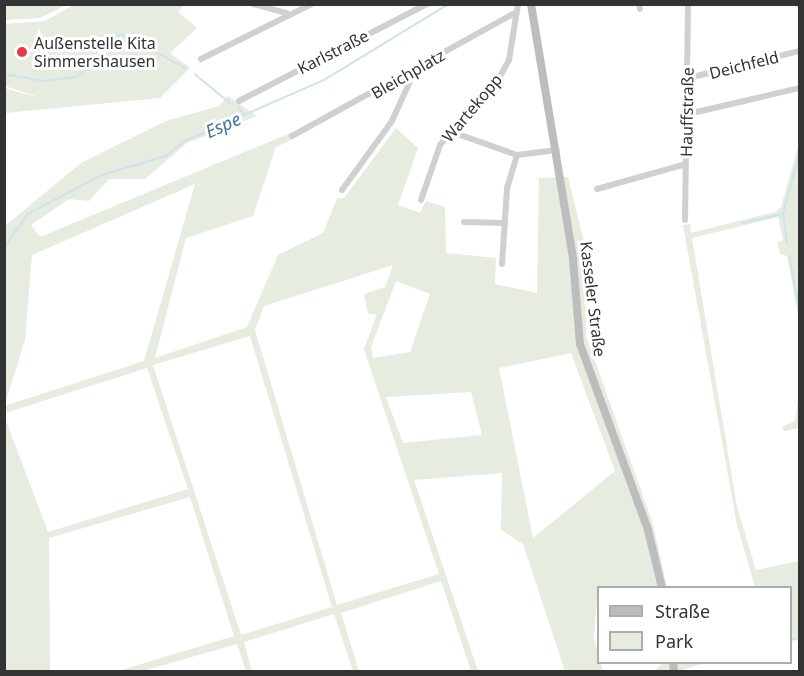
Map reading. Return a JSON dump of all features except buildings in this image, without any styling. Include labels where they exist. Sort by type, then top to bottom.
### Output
[{"type":"street","points":[[253,4],[288,13]]},
{"type":"street","points":[[201,59],[288,13],[312,4]]},
{"type":"street","name":"Karlstraße","points":[[239,101],[427,4]]},
{"type":"street","points":[[515,14],[518,4]]},
{"type":"street","name":"Kasseler Straße","points":[[531,4],[557,150],[580,344],[648,530],[662,586]]},
{"type":"street","name":"Hauffstraße","points":[[685,220],[688,4]]},
{"type":"street","name":"Bleichplatz","points":[[292,136],[515,14]]},
{"type":"street","name":"Wartekopp","points":[[421,200],[440,145],[499,78],[509,60],[515,14]]},
{"type":"street","name":"Deichfeld","points":[[688,78],[800,51]]},
{"type":"street","points":[[342,190],[393,121],[416,70]]},
{"type":"street","points":[[687,114],[800,88]]},
{"type":"street","points":[[452,132],[517,155],[557,150]]},
{"type":"street","points":[[502,264],[505,223],[517,155]]},
{"type":"street","points":[[597,189],[686,164]]},
{"type":"street","points":[[464,222],[505,223]]},
{"type":"green space","points":[[5,4],[66,5],[40,18],[5,20]]},
{"type":"green space","points":[[74,5],[184,5],[178,12],[197,28],[170,53],[190,68],[160,98],[5,113],[5,88],[39,97],[5,86],[5,24],[45,21]]},
{"type":"green space","points":[[228,96],[257,116],[187,143],[145,179],[109,179],[89,201],[69,199],[31,225],[40,237],[293,132],[295,138],[276,147],[253,216],[186,238],[155,358],[247,327],[278,255],[323,233],[337,198],[344,198],[396,128],[418,148],[398,205],[420,213],[426,201],[445,207],[446,253],[496,258],[495,284],[537,293],[539,178],[568,177],[585,246],[591,245],[585,277],[586,336],[653,524],[667,586],[597,586],[594,638],[597,664],[601,664],[603,671],[565,671],[523,544],[501,530],[502,473],[414,480],[478,671],[471,671],[441,581],[341,613],[359,671],[353,671],[334,614],[244,642],[252,671],[246,671],[237,644],[143,671],[118,671],[234,636],[190,497],[49,538],[50,671],[5,671],[5,418],[48,532],[188,489],[147,368],[5,413],[4,406],[144,361],[195,184],[32,255],[25,340],[5,404],[5,226],[81,163],[166,121],[219,106]],"holes":[[[393,265],[385,287],[364,294],[368,314],[377,314],[364,349],[439,574],[337,605],[255,330],[264,306]],[[396,281],[430,294],[410,352],[373,358],[371,347]],[[250,336],[332,607],[241,635],[153,365]],[[571,353],[615,471],[533,538],[499,368]],[[471,392],[482,435],[403,443],[386,397]]]},
{"type":"green space","points":[[799,143],[799,321],[787,256],[780,254],[777,243],[783,240],[778,217],[692,238],[737,507],[756,570],[799,561],[799,639],[792,641],[792,586],[755,586],[737,525],[683,225],[690,224],[691,233],[775,212],[781,207]]},
{"type":"green space","points":[[799,393],[799,428],[784,431],[782,427],[795,421]]},
{"type":"green space","points":[[662,664],[703,664],[679,671],[653,672]]},
{"type":"waterway","name":"Espe","points":[[4,248],[28,214],[102,175],[166,156],[185,141],[326,79],[449,4]]},
{"type":"waterway","points":[[4,74],[44,81],[76,77],[100,60],[111,38],[123,35],[186,68]]},
{"type":"waterway","points":[[195,74],[230,103]]},
{"type":"waterway","points":[[239,108],[245,114]]},
{"type":"waterway","points":[[787,243],[783,214],[800,152]]},
{"type":"waterway","points":[[743,223],[782,214]]},
{"type":"waterway","points":[[790,257],[800,310]]},
{"type":"waterway","points":[[792,640],[800,638]]},
{"type":"place","name":"Außenstelle Kita Simmershausen","points":[[22,52]]}]
